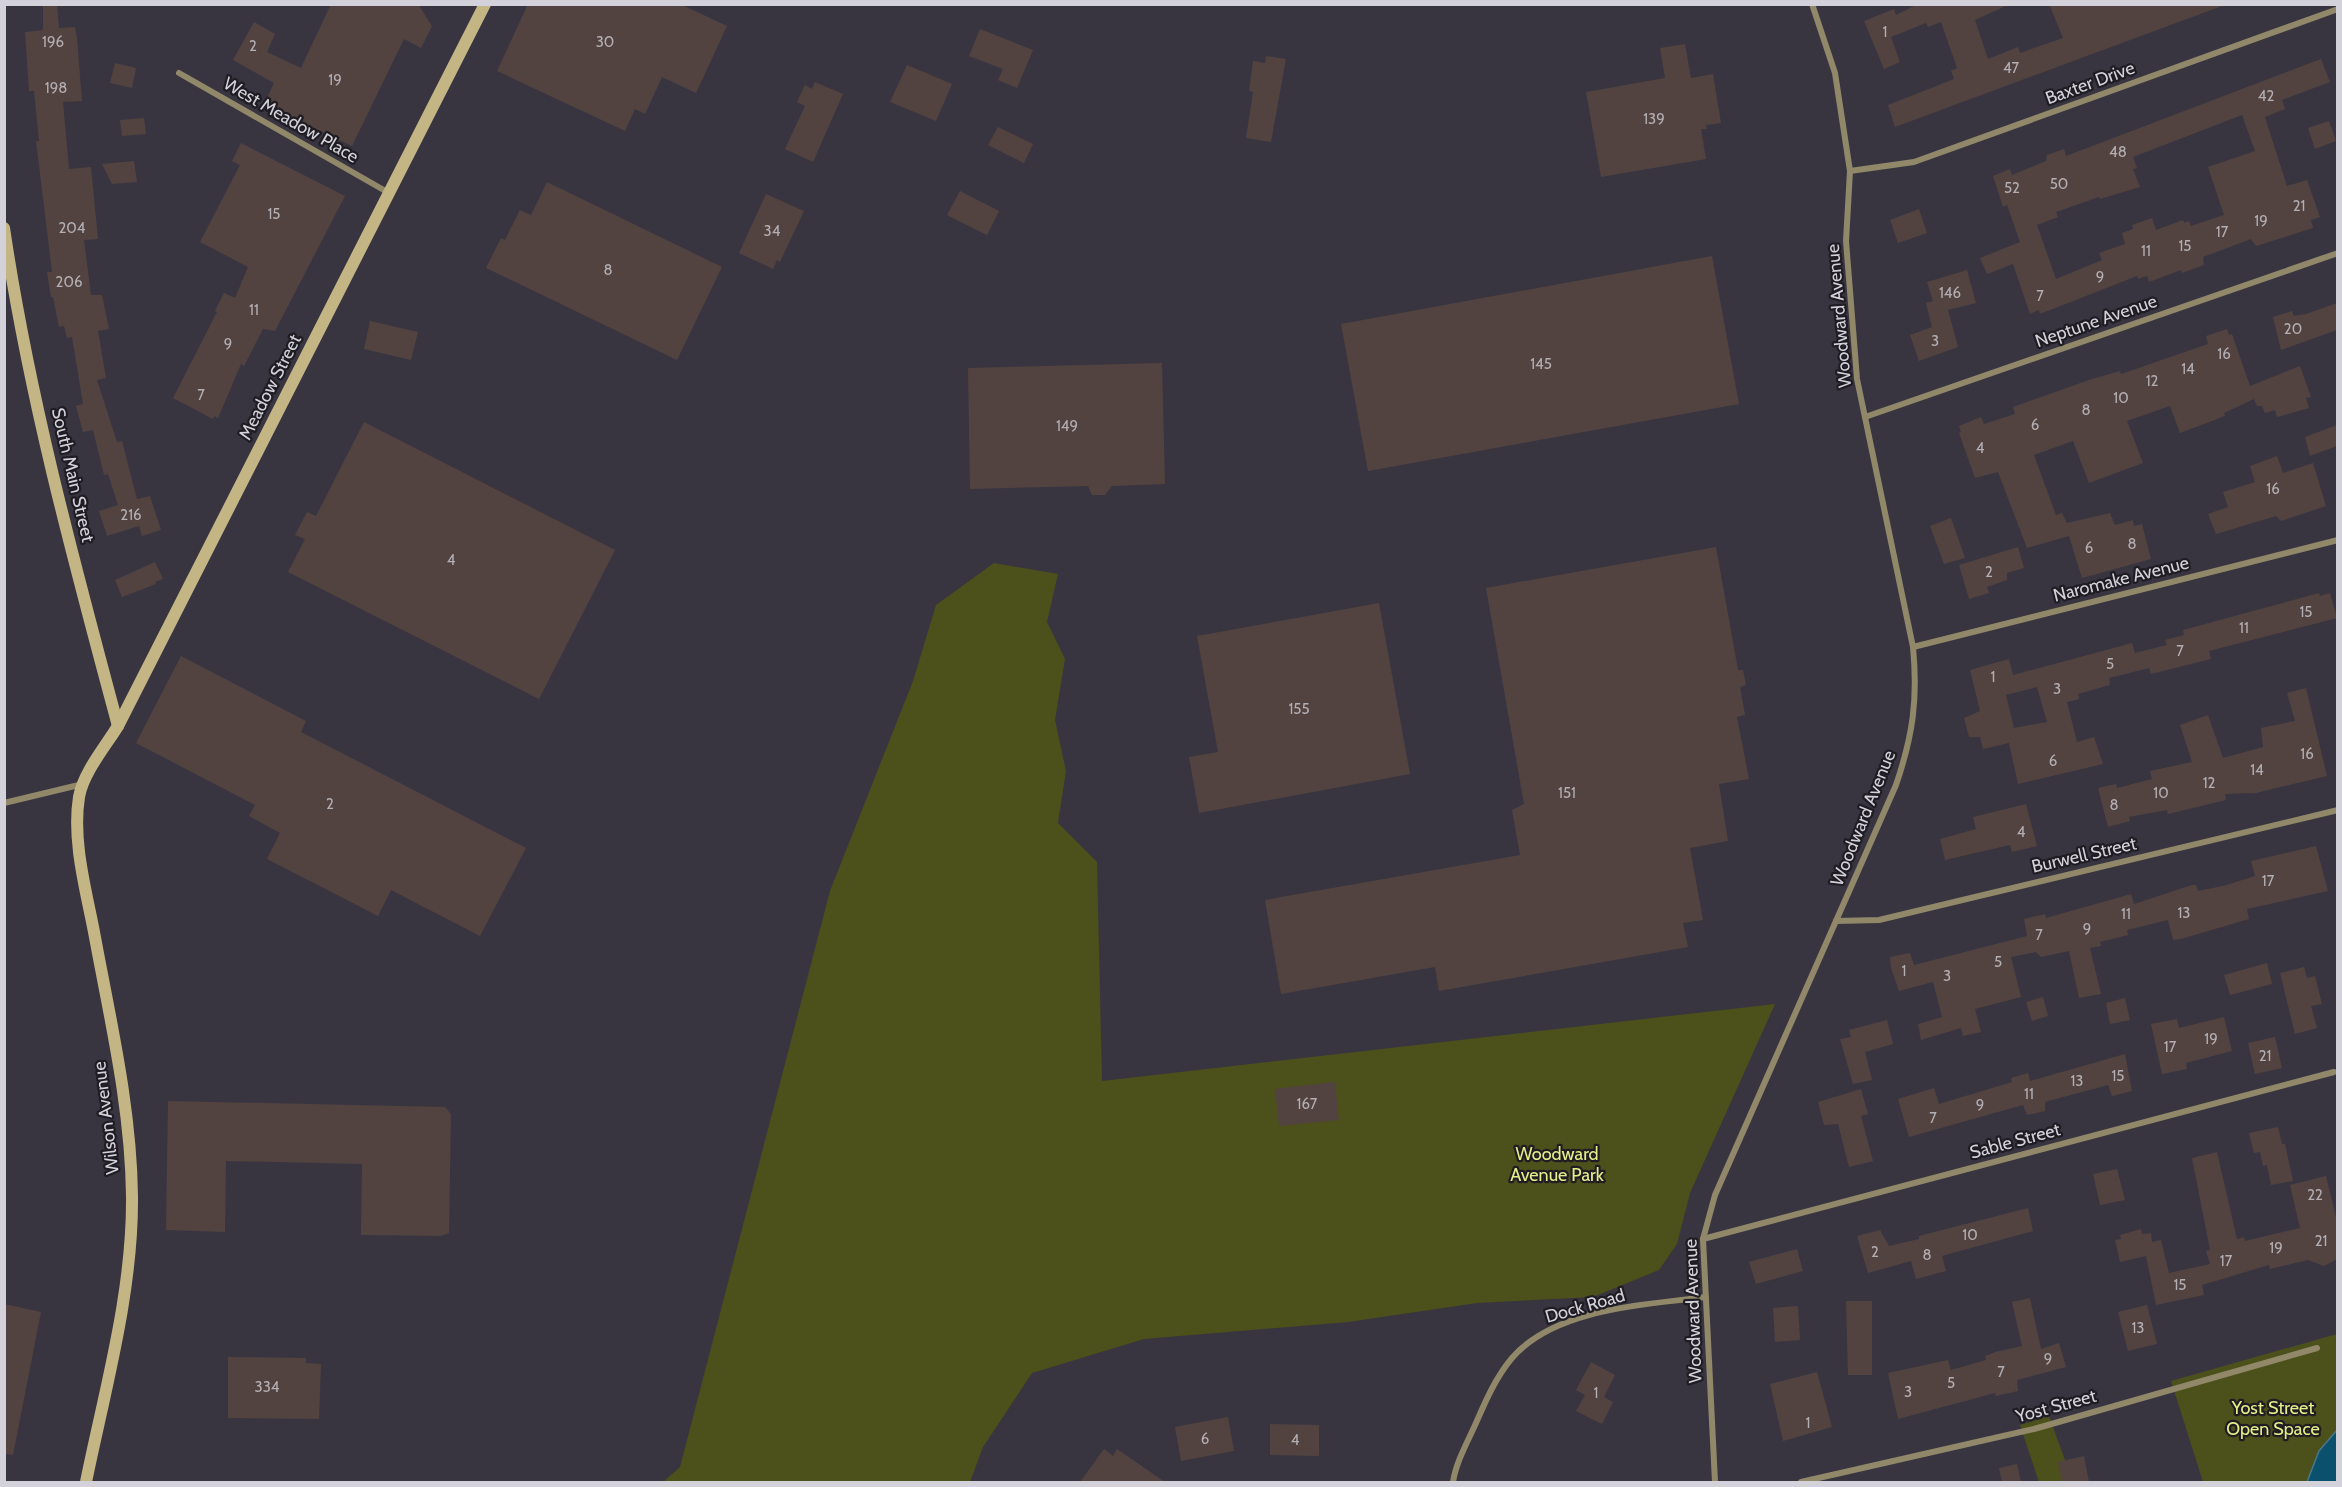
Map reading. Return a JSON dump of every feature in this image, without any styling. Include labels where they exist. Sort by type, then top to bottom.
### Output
[{"type":"main road","name":"Meadow Street","points":[[83,784],[118,726],[484,4]]},
{"type":"main road","name":"South Main Street","points":[[4,228],[13,285],[60,509],[118,726]]},
{"type":"main road","name":"Wilson Avenue","points":[[83,784],[79,798],[80,850],[129,1129],[132,1199],[130,1245],[123,1298],[86,1482]]},
{"type":"street","name":"Woodward Avenue","points":[[1715,1482],[1703,1239],[1715,1195],[1896,785],[1910,742],[1915,717],[1916,683],[1913,647],[1853,351],[1847,253],[1850,171],[1835,73],[1813,5]]},
{"type":"street","name":"Baxter Drive","points":[[1850,171],[1914,162],[2337,9]]},
{"type":"street","name":"West Meadow Place","points":[[179,73],[389,193]]},
{"type":"street","name":"Neptune Avenue","points":[[1865,417],[2337,253]]},
{"type":"street","name":"Naromake Avenue","points":[[1913,647],[2337,540]]},
{"type":"street","points":[[4,803],[83,784]]},
{"type":"street","name":"Burwell Street","points":[[1836,921],[1879,920],[2337,810]]},
{"type":"street","name":"Sable Street","points":[[1703,1239],[2334,1072]]},
{"type":"street","name":"Dock Road","points":[[1453,1482],[1490,1391],[1512,1358],[1528,1344],[1551,1328],[1619,1308],[1706,1297]]},
{"type":"street","name":"Yost Street","points":[[1801,1482],[2034,1429],[2317,1348]]},
{"type":"green space","name":"Woodward Avenue Park","points":[[994,563],[1058,574],[1047,622],[1065,659],[1055,720],[1066,771],[1058,823],[1097,862],[1102,1081],[1775,1004],[1690,1193],[1677,1244],[1659,1270],[1593,1297],[1477,1303],[1348,1322],[1144,1339],[1032,1373],[983,1447],[970,1482],[663,1482],[680,1467],[830,891],[913,681],[936,605]]},
{"type":"green space","name":"Yost Street Open Space","points":[[2337,1334],[2337,1482],[2203,1482],[2171,1381]]},
{"type":"green space","points":[[2049,1416],[2073,1482],[2039,1482],[2020,1425]]},
{"type":"water","points":[[2337,1430],[2337,1482],[2307,1482],[2319,1451]]},
{"type":"building","points":[[43,4],[57,4],[59,28],[75,27],[82,101],[63,102],[69,169],[91,167],[98,239],[84,240],[91,295],[102,295],[109,329],[98,331],[106,378],[97,380],[117,442],[122,441],[137,499],[150,496],[161,530],[142,536],[139,526],[107,536],[99,511],[118,505],[108,474],[104,475],[93,430],[83,432],[76,406],[83,404],[72,337],[67,338],[64,326],[59,327],[53,297],[51,297],[47,272],[52,272],[36,141],[39,141],[34,91],[29,91],[25,32],[43,30]]},
{"type":"building","points":[[331,4],[418,4],[432,26],[421,48],[404,39],[352,146],[264,104],[274,83],[233,60],[254,22],[275,34],[267,52],[301,68]]},
{"type":"building","points":[[528,4],[680,4],[727,26],[696,93],[662,77],[645,114],[635,109],[625,131],[497,71]]},
{"type":"building","points":[[1918,4],[2010,4],[1975,20],[1988,59],[2018,47],[2020,53],[2063,38],[2049,4],[2222,6],[1895,127],[1888,105],[1954,79],[1951,71],[1957,68],[1941,22],[1928,27],[1926,23],[1891,37],[1900,62],[1884,69],[1864,21],[1894,9],[1896,15]]},
{"type":"building","points":[[980,29],[1033,50],[1017,88],[998,80],[1003,69],[969,56]]},
{"type":"building","points":[[1685,44],[1691,78],[1713,74],[1721,123],[1706,125],[1707,129],[1701,129],[1706,159],[1601,177],[1586,92],[1665,78],[1660,48]]},
{"type":"building","points":[[1266,56],[1286,59],[1271,142],[1246,138],[1253,92],[1249,91],[1253,61],[1265,63]]},
{"type":"building","points":[[2321,59],[2330,82],[2282,100],[2285,109],[2265,117],[2287,186],[2307,180],[2320,217],[2311,220],[2313,228],[2256,246],[2251,239],[2203,257],[2204,265],[2182,273],[2181,270],[2149,282],[2147,276],[2138,279],[2137,276],[2040,314],[2039,310],[2030,314],[2013,264],[1987,274],[1980,258],[2020,242],[2007,205],[2003,207],[1993,176],[2010,169],[2012,175],[2046,161],[2047,155],[2064,149],[2066,156]],"holes":[[[2242,115],[2255,151],[2208,167],[2224,215],[2191,226],[2189,221],[2184,223],[2183,220],[2156,230],[2152,218],[2132,225],[2133,229],[2122,233],[2125,244],[2099,253],[2102,260],[2056,279],[2037,225],[2058,217],[2056,212],[2099,197],[2100,199],[2140,187],[2133,169],[2137,168],[2133,157]]]},
{"type":"building","points":[[115,63],[136,68],[132,88],[110,83]]},
{"type":"building","points":[[907,65],[952,84],[936,121],[890,102]]},
{"type":"building","points":[[815,82],[843,94],[813,162],[785,149],[805,106],[797,102],[805,85],[812,89]]},
{"type":"building","points":[[144,118],[146,134],[122,136],[120,120]]},
{"type":"building","points":[[2329,121],[2336,141],[2315,149],[2308,128]]},
{"type":"building","points":[[998,127],[1033,144],[1024,163],[988,145]]},
{"type":"building","points":[[241,143],[345,196],[275,331],[263,329],[244,366],[241,364],[218,418],[214,416],[213,419],[173,398],[217,312],[215,311],[224,293],[235,298],[248,267],[200,242],[240,165],[232,161]]},
{"type":"building","points":[[134,161],[137,182],[112,184],[102,164]]},
{"type":"building","points":[[547,182],[722,267],[677,360],[486,268],[501,238],[505,240],[520,210],[531,215]]},
{"type":"building","points":[[960,191],[999,211],[987,235],[947,215]]},
{"type":"building","points":[[766,194],[804,211],[780,262],[777,260],[773,269],[739,253]]},
{"type":"building","points":[[1919,209],[1927,233],[1898,243],[1890,220]]},
{"type":"building","points":[[1712,256],[1739,404],[1368,471],[1341,324]]},
{"type":"building","points":[[1967,270],[1976,303],[1948,310],[1958,347],[1919,361],[1910,335],[1932,327],[1926,303],[1933,301],[1927,282]]},
{"type":"building","points":[[2337,303],[2337,330],[2281,350],[2273,317],[2292,311],[2294,316],[2306,314]]},
{"type":"building","points":[[370,321],[418,332],[411,360],[364,349]]},
{"type":"building","points":[[2227,329],[2229,335],[2232,334],[2250,386],[2300,366],[2311,397],[2306,398],[2309,408],[2277,417],[2275,410],[2265,413],[2262,406],[2257,406],[2254,399],[2224,413],[2225,416],[2180,433],[2170,406],[2127,421],[2143,463],[2089,483],[2073,441],[2034,455],[2056,515],[2062,513],[2067,523],[2110,513],[2115,525],[2133,520],[2134,526],[2142,524],[2151,559],[2082,578],[2069,536],[2027,548],[1998,472],[1975,478],[1959,433],[1961,432],[1959,426],[1981,417],[1984,424],[2015,414],[2013,407],[2089,380],[2120,371],[2121,374],[2208,344],[2206,336]]},
{"type":"building","points":[[1162,363],[1165,484],[1112,486],[1105,495],[1092,495],[1088,486],[970,489],[968,368]]},
{"type":"building","points":[[364,422],[615,550],[539,699],[288,572],[305,539],[295,535],[307,512],[316,516]]},
{"type":"building","points":[[2337,425],[2337,446],[2310,456],[2305,437]]},
{"type":"building","points":[[2277,456],[2283,473],[2313,463],[2326,506],[2281,521],[2276,516],[2216,534],[2208,514],[2228,507],[2223,492],[2255,482],[2250,466]]},
{"type":"building","points":[[1951,518],[1965,558],[1944,564],[1930,526]]},
{"type":"building","points":[[1716,547],[1738,670],[1743,670],[1746,685],[1740,687],[1745,715],[1737,717],[1749,779],[1719,784],[1728,841],[1690,848],[1703,920],[1683,923],[1688,947],[1439,991],[1435,967],[1281,994],[1265,900],[1520,855],[1512,810],[1524,804],[1486,588]]},
{"type":"building","points":[[2018,547],[2024,568],[2007,573],[2007,580],[1987,587],[1989,593],[1969,599],[1959,565]]},
{"type":"building","points":[[155,562],[163,579],[122,597],[115,580]]},
{"type":"building","points":[[2319,593],[2320,596],[2330,593],[2337,618],[2209,651],[2211,659],[2151,674],[2149,668],[2109,678],[2110,685],[2078,694],[2079,699],[2067,702],[2077,742],[2094,737],[2103,764],[2018,784],[2009,743],[1983,749],[1980,737],[1969,737],[1964,718],[1980,711],[1970,670],[2009,659],[2013,675],[2132,643],[2135,653],[2167,645],[2165,640],[2184,635],[2183,630]],"holes":[[[2037,687],[2047,722],[2014,728],[2006,695]]]},
{"type":"building","points":[[1379,603],[1410,774],[1199,813],[1189,757],[1218,752],[1197,636]]},
{"type":"building","points":[[181,656],[306,721],[301,732],[526,848],[480,936],[391,890],[378,916],[267,859],[280,833],[249,816],[255,805],[136,743]]},
{"type":"building","points":[[2306,688],[2327,776],[2256,793],[2225,794],[2226,800],[2168,814],[2167,810],[2129,817],[2130,821],[2108,827],[2098,788],[2116,784],[2117,788],[2152,779],[2150,771],[2192,762],[2180,725],[2208,715],[2223,758],[2263,747],[2261,728],[2295,721],[2287,693]]},
{"type":"building","points":[[2026,804],[2037,846],[2012,852],[2010,845],[1945,860],[1940,839],[1976,829],[1973,817]]},
{"type":"building","points":[[2316,846],[2328,891],[2247,909],[2249,919],[2181,939],[2173,940],[2168,920],[2127,930],[2128,935],[2100,942],[2101,946],[2090,948],[2101,994],[2079,998],[2069,951],[2041,957],[2036,952],[2011,957],[2021,997],[1975,1009],[1981,1032],[1963,1036],[1961,1028],[1921,1040],[1918,1024],[1942,1017],[1933,982],[1899,991],[1891,968],[1890,957],[1910,953],[1914,965],[2027,936],[2024,919],[2045,914],[2046,918],[2131,894],[2134,904],[2192,885],[2196,885],[2198,891],[2223,886],[2255,876],[2251,861]]},
{"type":"building","points":[[2267,963],[2272,984],[2230,995],[2224,975]]},
{"type":"building","points":[[2304,967],[2307,978],[2315,976],[2322,1004],[2311,1006],[2317,1028],[2295,1034],[2280,973]]},
{"type":"building","points":[[2043,997],[2048,1016],[2032,1021],[2026,1002]]},
{"type":"building","points":[[2125,998],[2130,1020],[2110,1024],[2106,1003]]},
{"type":"building","points":[[2224,1017],[2232,1051],[2186,1063],[2187,1069],[2162,1074],[2151,1024],[2177,1019],[2179,1028]]},
{"type":"building","points":[[1887,1020],[1893,1044],[1865,1052],[1872,1080],[1853,1084],[1840,1039],[1851,1037],[1849,1030]]},
{"type":"building","points":[[2275,1037],[2282,1068],[2255,1074],[2248,1043]]},
{"type":"building","points":[[2125,1054],[2132,1091],[2112,1096],[2108,1085],[2045,1102],[2045,1111],[2027,1115],[2023,1105],[1909,1137],[1898,1099],[1934,1088],[1939,1104],[2012,1082],[2011,1078],[2028,1073],[2030,1081]]},
{"type":"building","points":[[1335,1082],[1339,1120],[1279,1126],[1275,1089]]},
{"type":"building","points":[[1861,1089],[1868,1114],[1861,1116],[1873,1161],[1849,1167],[1838,1124],[1824,1125],[1818,1102]]},
{"type":"building","points":[[168,1101],[445,1107],[451,1114],[449,1233],[441,1236],[361,1235],[362,1164],[226,1161],[225,1232],[166,1230]]},
{"type":"building","points":[[2278,1127],[2282,1144],[2285,1144],[2293,1181],[2271,1185],[2267,1165],[2263,1166],[2260,1152],[2254,1153],[2249,1133]]},
{"type":"building","points":[[2217,1152],[2237,1239],[2244,1237],[2245,1241],[2300,1228],[2290,1185],[2326,1176],[2337,1221],[2337,1259],[2324,1266],[2308,1260],[2270,1269],[2269,1265],[2202,1285],[2204,1295],[2156,1305],[2146,1256],[2120,1262],[2115,1240],[2121,1239],[2120,1235],[2141,1229],[2142,1234],[2151,1233],[2152,1242],[2161,1240],[2169,1273],[2210,1264],[2206,1251],[2210,1250],[2192,1158]]},
{"type":"building","points":[[2117,1169],[2125,1200],[2100,1205],[2093,1174]]},
{"type":"building","points":[[2028,1208],[2033,1231],[1942,1256],[1946,1271],[1916,1279],[1911,1261],[1868,1273],[1857,1236],[1880,1230],[1889,1246]]},
{"type":"building","points":[[1797,1249],[1803,1271],[1756,1284],[1749,1262]]},
{"type":"building","points":[[2030,1298],[2041,1349],[2059,1343],[2066,1367],[2017,1380],[2018,1391],[1996,1396],[1995,1393],[1898,1419],[1888,1373],[1948,1360],[1951,1370],[1986,1360],[1985,1356],[1995,1352],[2022,1346],[2012,1302]]},
{"type":"building","points":[[1846,1301],[1872,1301],[1872,1375],[1848,1375]]},
{"type":"building","points":[[4,1304],[41,1312],[13,1455],[4,1454]]},
{"type":"building","points":[[2147,1305],[2157,1344],[2128,1351],[2118,1312]]},
{"type":"building","points":[[1798,1306],[1800,1340],[1775,1342],[1773,1308]]},
{"type":"building","points":[[228,1357],[306,1358],[306,1363],[321,1364],[319,1419],[228,1418]]},
{"type":"building","points":[[1591,1362],[1615,1375],[1604,1397],[1613,1402],[1602,1424],[1576,1411],[1585,1395],[1576,1390]]},
{"type":"building","points":[[1817,1372],[1832,1427],[1783,1441],[1770,1384]]},
{"type":"building","points":[[1228,1417],[1234,1451],[1181,1461],[1175,1427]]},
{"type":"building","points":[[1270,1424],[1319,1425],[1319,1456],[1270,1455]]},
{"type":"building","points":[[1104,1449],[1113,1456],[1117,1449],[1165,1482],[1080,1482]]},
{"type":"building","points":[[2084,1456],[2089,1482],[2062,1482],[2058,1462]]},
{"type":"building","points":[[2017,1464],[2021,1482],[2002,1482],[1999,1468]]}]
